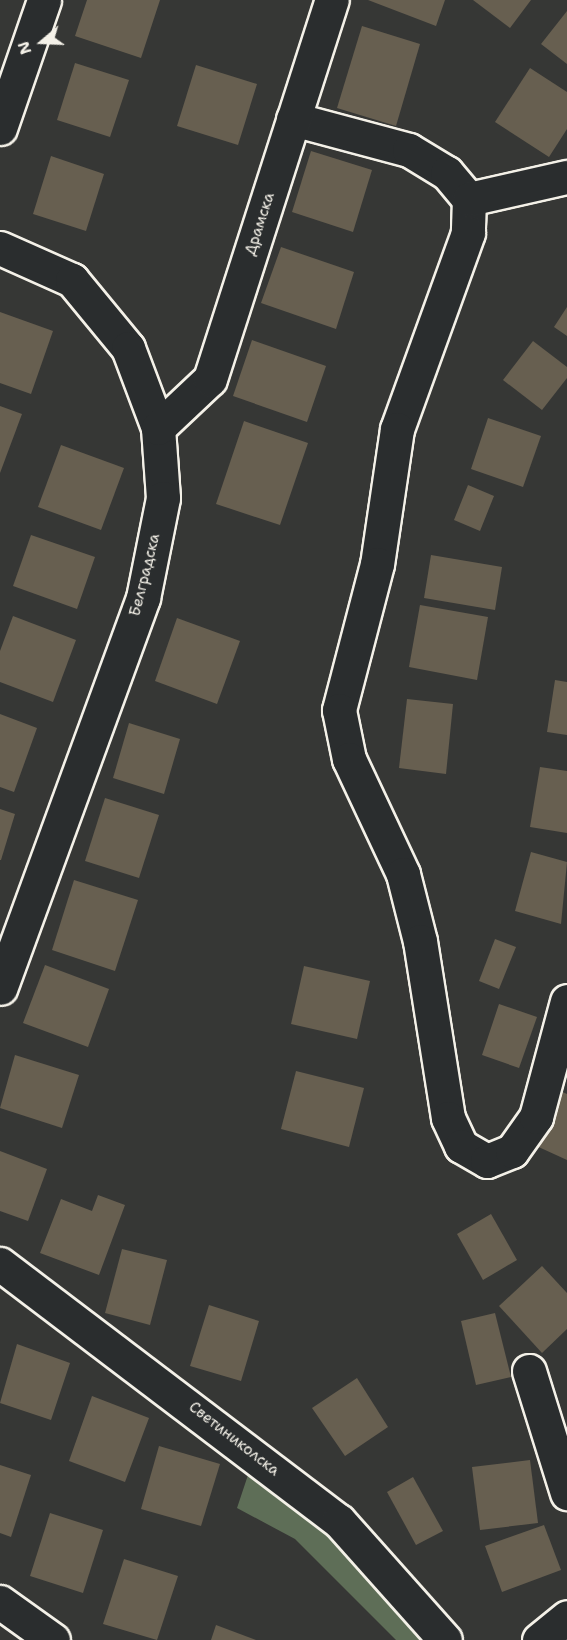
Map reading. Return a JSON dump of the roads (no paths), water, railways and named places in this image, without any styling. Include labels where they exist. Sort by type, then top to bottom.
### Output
[{"type":"street","points":[[0,128],[44,0]]},
{"type":"street","name":"Драмска","points":[[158,428],[210,379],[332,0]]},
{"type":"street","points":[[293,119],[409,150],[447,173],[469,199],[468,233],[398,429],[377,564],[339,710],[349,759],[403,874],[420,941],[448,1118],[461,1146],[486,1161],[512,1151],[536,1117],[567,1001]]},
{"type":"street","points":[[469,199],[567,177]]},
{"type":"street","name":"Белградска","points":[[0,248],[72,280],[128,348],[158,428],[163,498],[143,598],[0,988]]},
{"type":"street","name":"Светиниколска","points":[[0,1264],[339,1521],[445,1640]]},
{"type":"street","points":[[529,1371],[567,1493]]},
{"type":"street","points":[[1,1606],[53,1640]]},
{"type":"street","points":[[539,1640],[567,1617]]}]
